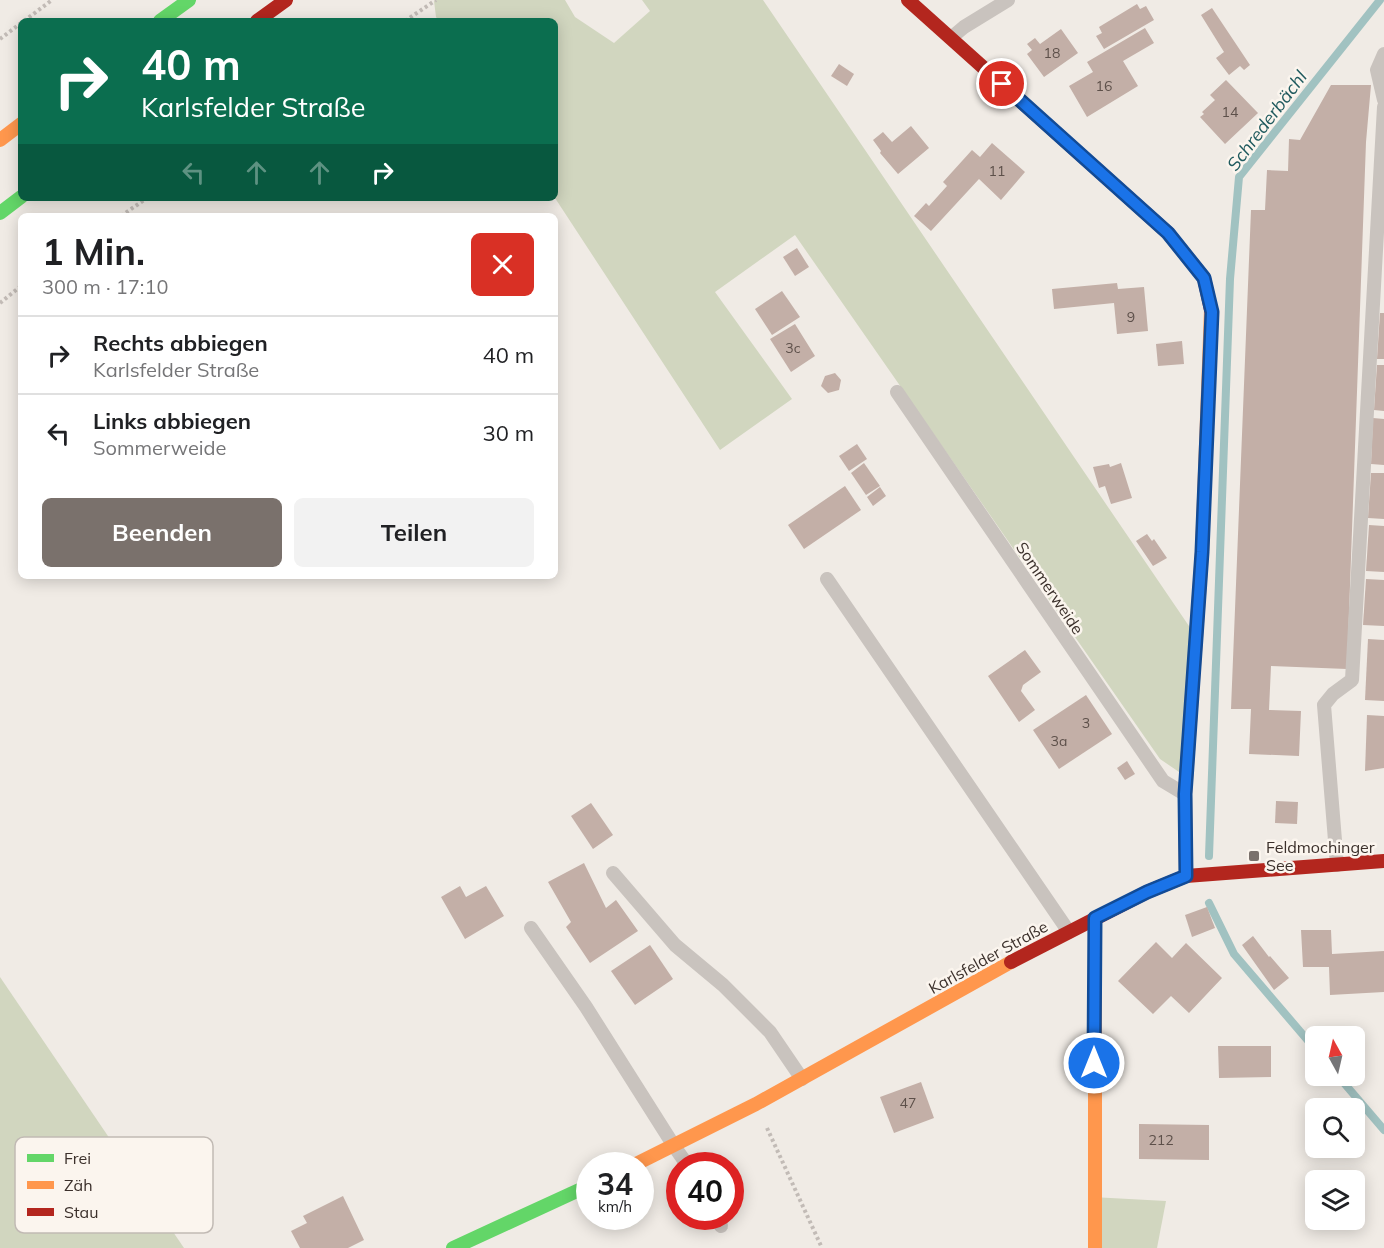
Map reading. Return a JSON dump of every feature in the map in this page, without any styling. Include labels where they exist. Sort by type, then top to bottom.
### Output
[{"type":"main road","points":[[164,18],[189,0]]},
{"type":"main road","points":[[261,18],[286,0]]},
{"type":"main road","points":[[908,0],[1168,233],[1204,278],[1212,312],[1202,552],[1185,794],[1186,876]]},
{"type":"main road","points":[[0,140],[18,126]]},
{"type":"main road","points":[[0,213],[18,199]]},
{"type":"main road","name":"Karlsfelder Straße","points":[[654,1156],[756,1104],[1020,957],[1147,892],[1186,876],[1384,861]]},
{"type":"main road","points":[[1095,918],[1095,1248]]},
{"type":"main road","points":[[453,1248],[576,1191]]},
{"type":"lane","points":[[951,38],[964,27],[1008,0]]},
{"type":"lane","points":[[1384,54],[1377,70],[1384,100]]},
{"type":"lane","points":[[1337,865],[1324,705],[1333,694],[1352,680],[1384,107]]},
{"type":"lane","name":"Sommerweide","points":[[897,392],[1162,781],[1185,794]]},
{"type":"lane","points":[[827,579],[1069,932]]},
{"type":"lane","points":[[613,873],[675,945],[723,985],[770,1032],[802,1079]]},
{"type":"lane","points":[[531,928],[586,1007],[678,1152]]},
{"type":"path","points":[[27,18],[52,0]]},
{"type":"path","points":[[409,18],[436,0]]},
{"type":"path","points":[[0,39],[18,25]]},
{"type":"path","points":[[125,213],[143,201]]},
{"type":"path","points":[[0,303],[18,288]]},
{"type":"path","points":[[756,1104],[822,1248]]},
{"type":"green space","points":[[565,0],[575,17],[614,43],[650,11],[642,0],[763,0],[1191,629],[1182,774],[1160,759],[795,235],[715,292],[792,399],[720,450],[557,201],[558,18],[437,18],[434,1]]},
{"type":"green space","points":[[0,977],[109,1137],[15,1137],[15,1233],[174,1233],[184,1248],[0,1248]]},
{"type":"green space","points":[[1092,1197],[1166,1201],[1157,1248],[1093,1248]]},
{"type":"building","points":[[1137,4],[1140,9],[1146,6],[1154,20],[1104,49],[1096,36],[1102,33],[1099,27]]},
{"type":"building","points":[[1212,8],[1250,65],[1244,70],[1240,66],[1229,75],[1216,58],[1224,52],[1201,15]]},
{"type":"building","points":[[1145,28],[1154,43],[1123,61],[1138,86],[1087,117],[1069,86],[1093,72],[1087,62]]},
{"type":"building","points":[[1061,29],[1078,53],[1044,77],[1027,54],[1032,50],[1027,44],[1035,38],[1040,44]]},
{"type":"building","points":[[839,64],[854,74],[847,86],[831,76]]},
{"type":"building","points":[[1226,80],[1258,113],[1225,144],[1200,117],[1204,114],[1202,112],[1215,100],[1210,95]]},
{"type":"building","points":[[1331,85],[1371,85],[1366,142],[1347,669],[1271,666],[1269,710],[1301,711],[1299,756],[1249,754],[1251,709],[1231,709],[1251,210],[1265,210],[1267,170],[1288,171],[1289,139],[1300,140]]},
{"type":"building","points":[[911,126],[929,148],[898,174],[880,153],[881,151],[873,140],[883,132],[892,142]]},
{"type":"building","points":[[992,143],[1025,172],[1001,200],[979,179],[931,231],[914,216],[926,203],[929,206],[947,186],[943,182],[972,150],[980,157]]},
{"type":"building","points":[[797,248],[809,267],[795,276],[783,257]]},
{"type":"building","points":[[1117,283],[1118,289],[1144,287],[1148,331],[1117,334],[1114,303],[1054,309],[1052,289]]},
{"type":"building","points":[[782,291],[800,317],[772,335],[755,309]]},
{"type":"building","points":[[1380,313],[1384,313],[1384,359],[1377,359]]},
{"type":"building","points":[[795,324],[815,356],[791,372],[770,339]]},
{"type":"building","points":[[1182,341],[1184,364],[1158,366],[1156,344]]},
{"type":"building","points":[[1377,365],[1384,365],[1384,411],[1374,410]]},
{"type":"building","points":[[835,373],[841,380],[839,390],[828,393],[821,386],[825,376]]},
{"type":"building","points":[[1373,418],[1384,419],[1384,465],[1371,464]]},
{"type":"building","points":[[857,444],[867,459],[849,471],[839,456]]},
{"type":"building","points":[[864,463],[880,486],[866,495],[851,473]]},
{"type":"building","points":[[1121,463],[1132,498],[1111,504],[1105,486],[1099,488],[1093,467],[1109,464],[1110,467]]},
{"type":"building","points":[[1371,473],[1384,473],[1384,519],[1368,518]]},
{"type":"building","points":[[845,486],[861,510],[804,549],[788,525]]},
{"type":"building","points":[[880,487],[886,496],[873,506],[867,497]]},
{"type":"building","points":[[1369,525],[1384,526],[1384,572],[1366,571]]},
{"type":"building","points":[[1147,534],[1152,541],[1154,539],[1167,558],[1153,566],[1136,541]]},
{"type":"building","points":[[1366,579],[1384,580],[1384,626],[1363,625]]},
{"type":"building","points":[[1368,639],[1384,640],[1384,701],[1365,700]]},
{"type":"building","points":[[1025,650],[1041,672],[1023,685],[1021,691],[1035,710],[1019,722],[988,676]]},
{"type":"building","points":[[1086,695],[1112,734],[1059,769],[1033,730]]},
{"type":"building","points":[[1367,715],[1384,716],[1384,768],[1365,771]]},
{"type":"building","points":[[1127,761],[1135,774],[1125,780],[1117,768]]},
{"type":"building","points":[[1276,801],[1298,802],[1297,824],[1275,823]]},
{"type":"building","points":[[591,803],[613,835],[593,849],[571,816]]},
{"type":"building","points":[[584,863],[606,908],[616,900],[638,931],[590,963],[566,927],[571,922],[548,882]]},
{"type":"building","points":[[460,886],[466,897],[486,886],[504,916],[465,939],[441,897]]},
{"type":"building","points":[[1207,907],[1215,928],[1192,937],[1185,915]]},
{"type":"building","points":[[1301,930],[1331,930],[1332,954],[1384,951],[1384,992],[1330,995],[1329,967],[1303,967]]},
{"type":"building","points":[[1253,936],[1289,978],[1274,990],[1242,945]]},
{"type":"building","points":[[1156,942],[1172,958],[1186,943],[1222,978],[1189,1013],[1171,996],[1153,1014],[1118,981]]},
{"type":"building","points":[[650,945],[673,979],[635,1005],[611,971]]},
{"type":"building","points":[[1218,1046],[1271,1046],[1271,1077],[1219,1078]]},
{"type":"building","points":[[921,1082],[934,1118],[894,1133],[880,1097]]},
{"type":"building","points":[[1139,1124],[1209,1125],[1209,1160],[1139,1159]]},
{"type":"building","points":[[343,1196],[364,1240],[348,1248],[300,1248],[291,1231],[307,1223],[303,1216]]},
{"type":"waterway","name":"Schrederbächl","points":[[1209,856],[1230,279],[1239,177],[1380,0]]},
{"type":"waterway","name":"Schrederbächl","points":[[1209,903],[1234,954],[1305,1037]]},
{"type":"waterway","name":"Schrederbächl","points":[[1347,1086],[1384,1130]]},
{"type":"traffic: fast","points":[[164,18],[189,0]]},
{"type":"traffic: fast","points":[[0,213],[18,199]]},
{"type":"traffic: fast","points":[[453,1248],[576,1191]]},
{"type":"traffic: slow","points":[[0,140],[18,126]]},
{"type":"traffic: slow","points":[[1186,876],[1185,794],[1202,552],[1211,310]]},
{"type":"traffic: slow","points":[[1095,918],[1095,1248]]},
{"type":"traffic: slow","points":[[654,1155],[756,1104],[1011,962]]},
{"type":"traffic: jam","points":[[261,18],[286,0]]},
{"type":"traffic: jam","points":[[908,0],[1168,233],[1204,278],[1211,310]]},
{"type":"traffic: jam","points":[[1011,962],[1147,892],[1186,876],[1384,861]]},
{"type":"place","name":"Feldmochinger See","points":[[1254,856]]},
{"type":"route","points":[[1002,84],[1168,233],[1204,278],[1212,312],[1202,552],[1185,794],[1186,876],[1147,892],[1095,918],[1094,1063]]}]
